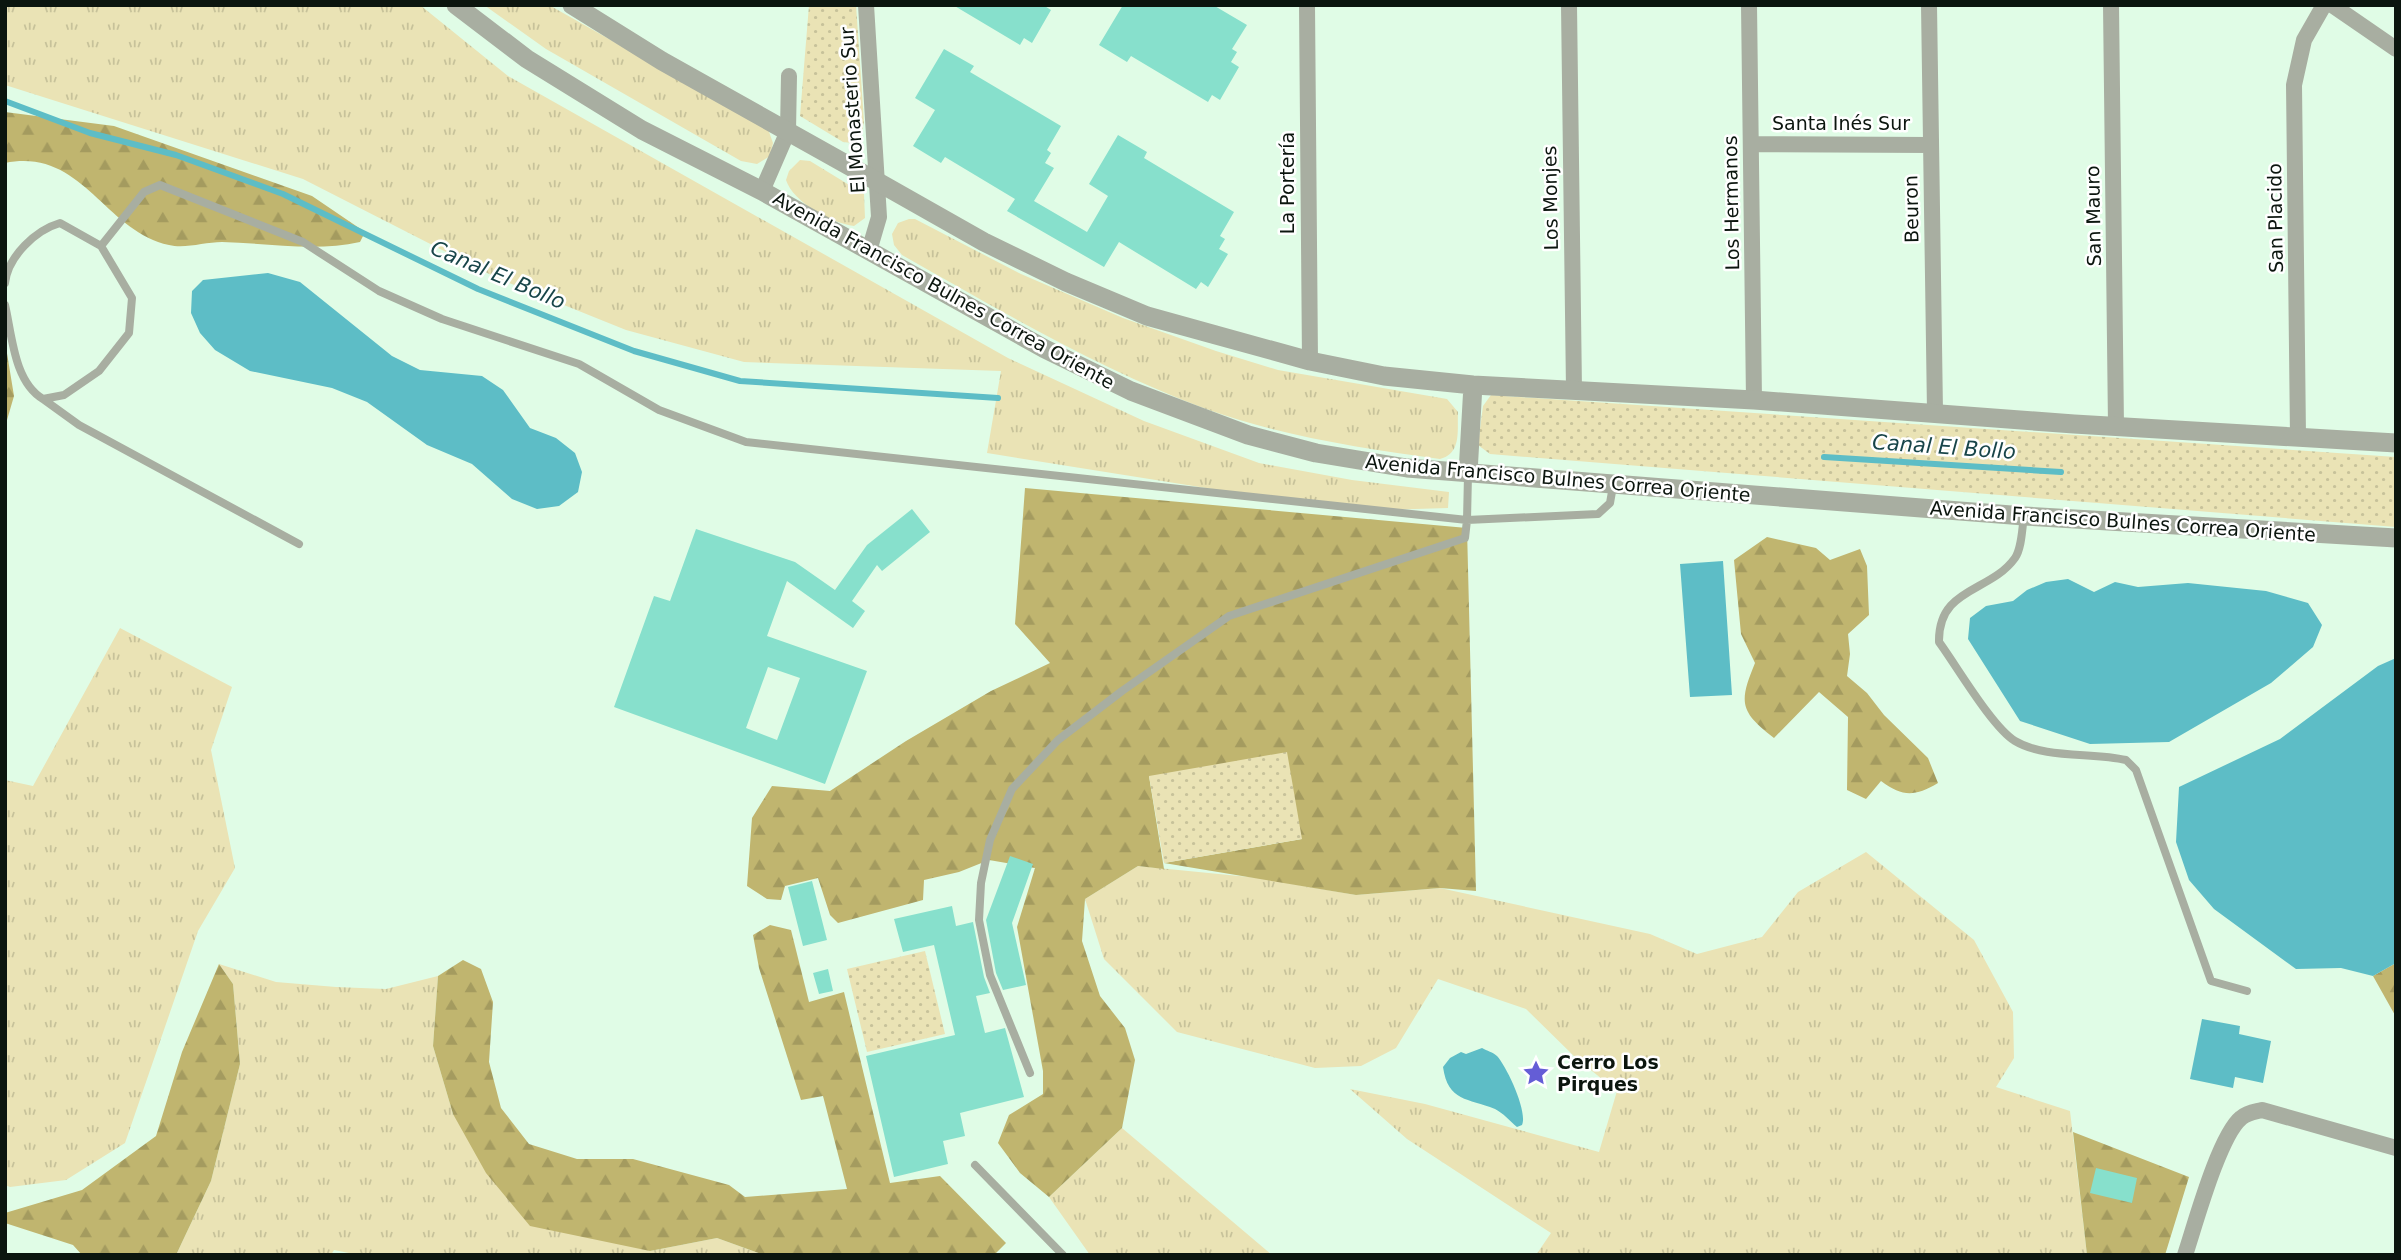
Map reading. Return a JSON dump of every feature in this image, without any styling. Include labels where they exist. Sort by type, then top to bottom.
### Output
[{"type":"street","name":"Avenida Francisco Bulnes Correa Oriente","points":[[456,5],[584,96],[654,136],[762,191],[1045,349],[1131,391],[1248,435],[1316,453],[1407,468],[2024,516],[2396,538]]},
{"type":"street","points":[[572,5],[662,61],[996,247],[1066,282],[1147,316],[1310,361],[1384,376],[1473,385],[1754,400],[2396,443]]},
{"type":"street","name":"El Monasterio Sur","points":[[866,5],[879,217],[869,251]]},
{"type":"street","name":"La Portería","points":[[1307,5],[1310,361]]},
{"type":"street","name":"Los Monjes","points":[[1569,5],[1574,390]]},
{"type":"street","name":"Los Hermanos","points":[[1749,5],[1754,400]]},
{"type":"street","name":"Beuron","points":[[1929,5],[1935,412]]},
{"type":"street","name":"San Mauro","points":[[2111,5],[2116,426]]},
{"type":"street","name":"San Placido","points":[[2298,437],[2294,85],[2304,40],[2324,5]]},
{"type":"street","points":[[2332,5],[2396,49]]},
{"type":"street","points":[[762,191],[788,131],[789,76]]},
{"type":"street","name":"Santa Inés Sur","points":[[1751,144],[1931,145]]},
{"type":"street","points":[[1468,473],[1473,385]]},
{"type":"street","points":[[2185,1255],[2224,1146],[2239,1119],[2250,1112],[2262,1111],[2396,1148]]},
{"type":"lane","points":[[101,246],[144,192],[160,185],[303,242],[379,291],[442,319],[579,364],[659,410],[746,442],[1467,520],[1598,514],[1610,503],[1613,485]]},
{"type":"lane","points":[[5,283],[7,268],[42,228],[60,223],[101,246],[132,298],[129,333],[99,371],[64,395],[43,399]]},
{"type":"lane","points":[[5,305],[19,367],[30,392],[79,425],[299,544]]},
{"type":"lane","points":[[1030,1073],[990,975],[979,920],[981,883],[990,840],[1012,789],[1058,740],[1229,617],[1465,538],[1468,473]]},
{"type":"lane","points":[[2024,516],[2017,556],[2001,573],[1953,601],[1939,627],[1939,642],[2002,729],[2015,741],[2046,750],[2126,760],[2136,770],[2211,981],[2247,991]]},
{"type":"lane","points":[[975,1165],[1063,1255]]},
{"type":"green space","points":[[5,5],[420,5],[508,76],[1008,358],[1144,421],[1259,463],[1352,480],[1449,492],[1448,508],[1350,511],[987,453],[1001,371],[744,362],[626,330],[497,278],[303,179],[5,85]]},
{"type":"green space","points":[[484,5],[549,5],[768,129],[773,143],[770,156],[757,164],[741,161],[546,49]]},
{"type":"green space","points":[[809,5],[856,5],[864,122],[862,131],[852,143],[843,142],[800,116]]},
{"type":"green space","points":[[5,112],[114,126],[312,196],[365,232],[360,242],[343,245],[291,246],[222,242],[169,245],[146,237],[74,178],[54,167],[31,161],[5,163]]},
{"type":"green space","points":[[800,160],[810,161],[864,194],[865,218],[854,226],[835,221],[796,196],[786,180],[789,171]]},
{"type":"green space","points":[[915,219],[1021,274],[1123,318],[1216,351],[1278,370],[1447,399],[1458,412],[1455,446],[1452,452],[1440,459],[1351,445],[1263,427],[1166,393],[1051,338],[902,255],[894,245],[892,234],[898,223]]},
{"type":"green space","points":[[5,341],[14,396],[5,427]]},
{"type":"green space","points":[[1491,395],[2396,457],[2396,527],[1490,454],[1478,445],[1483,406]]},
{"type":"green space","points":[[1025,488],[1467,528],[1476,891],[1440,888],[1356,895],[1164,863],[1302,839],[1149,776],[1164,869],[1138,866],[1085,899],[1082,941],[1100,996],[1125,1028],[1135,1060],[1122,1128],[1049,1197],[1020,1173],[998,1143],[1009,1115],[1043,1094],[1043,1071],[1017,927],[1035,868],[989,860],[959,872],[924,880],[923,900],[838,923],[830,915],[818,878],[785,886],[781,900],[767,899],[747,886],[752,818],[772,786],[830,791],[906,741],[991,691],[1050,663],[1015,624]]},
{"type":"green space","points":[[1767,537],[1816,548],[1830,560],[1860,549],[1867,566],[1869,615],[1848,634],[1850,654],[1847,676],[1867,693],[1884,715],[1928,758],[1938,783],[1922,791],[1909,793],[1896,790],[1881,781],[1866,799],[1847,790],[1848,717],[1819,692],[1774,738],[1748,713],[1745,705],[1746,687],[1755,663],[1741,634],[1734,560]]},
{"type":"green space","points":[[120,628],[232,687],[211,750],[235,868],[198,931],[125,1143],[66,1180],[10,1187],[5,1185],[5,780],[33,786]]},
{"type":"green space","points":[[1287,752],[1302,839],[1164,863],[1149,776]]},
{"type":"green space","points":[[1866,852],[1974,940],[2013,1012],[2014,1058],[1996,1087],[2070,1111],[2087,1255],[1536,1255],[1551,1233],[1407,1139],[1350,1089],[1425,1104],[1599,1152],[1617,1091],[1577,1059],[1526,1009],[1438,979],[1396,1048],[1361,1066],[1315,1068],[1177,1032],[1104,959],[1085,899],[1138,866],[1259,878],[1356,895],[1440,888],[1650,934],[1697,954],[1762,937],[1798,892]]},
{"type":"green space","points":[[770,925],[791,930],[809,1002],[844,992],[890,1183],[940,1176],[1006,1243],[994,1255],[764,1255],[717,1238],[650,1251],[530,1226],[486,1173],[453,1114],[433,1046],[438,976],[463,960],[481,969],[493,1002],[489,1062],[501,1108],[529,1144],[577,1159],[633,1159],[729,1185],[745,1197],[847,1189],[823,1096],[801,1100],[759,968],[753,935]]},
{"type":"green space","points":[[925,951],[945,1034],[867,1052],[847,969]]},
{"type":"green space","points":[[2396,963],[2396,1017],[2373,976]]},
{"type":"green space","points":[[219,964],[276,982],[336,987],[386,989],[438,976],[433,1046],[453,1114],[650,1251],[717,1238],[764,1255],[359,1255],[334,1250],[331,1255],[176,1255],[211,1181],[240,1064],[233,984]]},
{"type":"green space","points":[[219,964],[233,984],[240,1064],[211,1181],[176,1255],[82,1255],[73,1245],[5,1223],[5,1213],[82,1190],[156,1136],[182,1052]]},
{"type":"green space","points":[[1122,1128],[1272,1255],[1090,1255],[1049,1197]]},
{"type":"green space","points":[[2073,1132],[2189,1177],[2165,1255],[2087,1255]]},
{"type":"water","points":[[268,273],[300,282],[392,356],[420,370],[482,376],[503,390],[530,428],[556,438],[575,453],[582,472],[578,492],[559,506],[537,509],[512,499],[472,464],[427,445],[367,402],[332,388],[250,371],[215,350],[200,333],[191,313],[192,291],[203,280]]},
{"type":"water","points":[[1723,561],[1732,695],[1690,697],[1680,564]]},
{"type":"water","points":[[2068,579],[2094,592],[2115,582],[2138,587],[2188,583],[2266,591],[2308,603],[2322,625],[2313,647],[2271,683],[2169,742],[2090,744],[2020,721],[1968,639],[1970,618],[1986,606],[2013,601],[2027,590],[2046,582]]},
{"type":"water","points":[[2396,658],[2396,963],[2373,976],[2341,968],[2296,969],[2214,909],[2189,880],[2176,842],[2179,787],[2280,739],[2378,666]]},
{"type":"water","points":[[2202,1019],[2240,1026],[2239,1034],[2271,1041],[2263,1083],[2235,1077],[2233,1088],[2190,1079]]},
{"type":"water","points":[[1482,1048],[1494,1053],[1506,1070],[1522,1110],[1522,1125],[1517,1127],[1495,1109],[1461,1097],[1449,1087],[1443,1067],[1450,1058],[1461,1052],[1466,1054]]},
{"type":"building","points":[[953,5],[1043,5],[1051,10],[1032,43],[1024,38],[1020,45]]},
{"type":"building","points":[[1123,5],[1213,5],[1247,25],[1232,49],[1237,52],[1231,62],[1239,67],[1220,100],[1212,95],[1208,102],[1131,56],[1127,62],[1099,45]]},
{"type":"building","points":[[944,49],[974,66],[970,72],[1061,126],[1047,150],[1051,153],[1045,163],[1054,168],[1034,201],[1087,232],[1108,196],[1089,184],[1118,135],[1147,152],[1144,158],[1234,212],[1220,236],[1225,239],[1219,249],[1228,254],[1208,287],[1201,282],[1196,289],[1119,242],[1104,267],[1007,211],[1015,199],[945,157],[941,163],[913,146],[935,110],[915,98]]},
{"type":"building","points":[[912,509],[930,532],[882,571],[877,565],[852,601],[865,611],[853,628],[787,581],[767,636],[867,671],[825,784],[614,707],[654,596],[670,601],[696,529],[795,562],[835,590],[867,545]],"holes":[[[768,667],[800,678],[777,740],[746,728]]]},
{"type":"building","points":[[1010,856],[1033,864],[1012,923],[1026,985],[1003,990],[996,973],[986,920]]},
{"type":"building","points":[[812,881],[827,940],[803,946],[788,887]]},
{"type":"building","points":[[952,906],[956,926],[973,922],[984,977],[990,993],[976,996],[985,1033],[1005,1028],[1024,1097],[960,1113],[965,1136],[943,1141],[948,1164],[894,1177],[866,1056],[955,1035],[934,945],[903,952],[894,919]]},
{"type":"building","points":[[828,969],[833,991],[819,994],[813,973]]},
{"type":"building","points":[[2096,1168],[2137,1178],[2132,1203],[2090,1193]]},
{"type":"waterway","name":"Canal El Bollo","points":[[5,101],[90,133],[176,155],[283,194],[478,289],[634,351],[740,381],[998,398]]},
{"type":"waterway","name":"Canal El Bollo","points":[[1824,457],[2061,472]]},
{"type":"place","name":"Cerro Los Pirques","points":[[1536,1073]]}]
